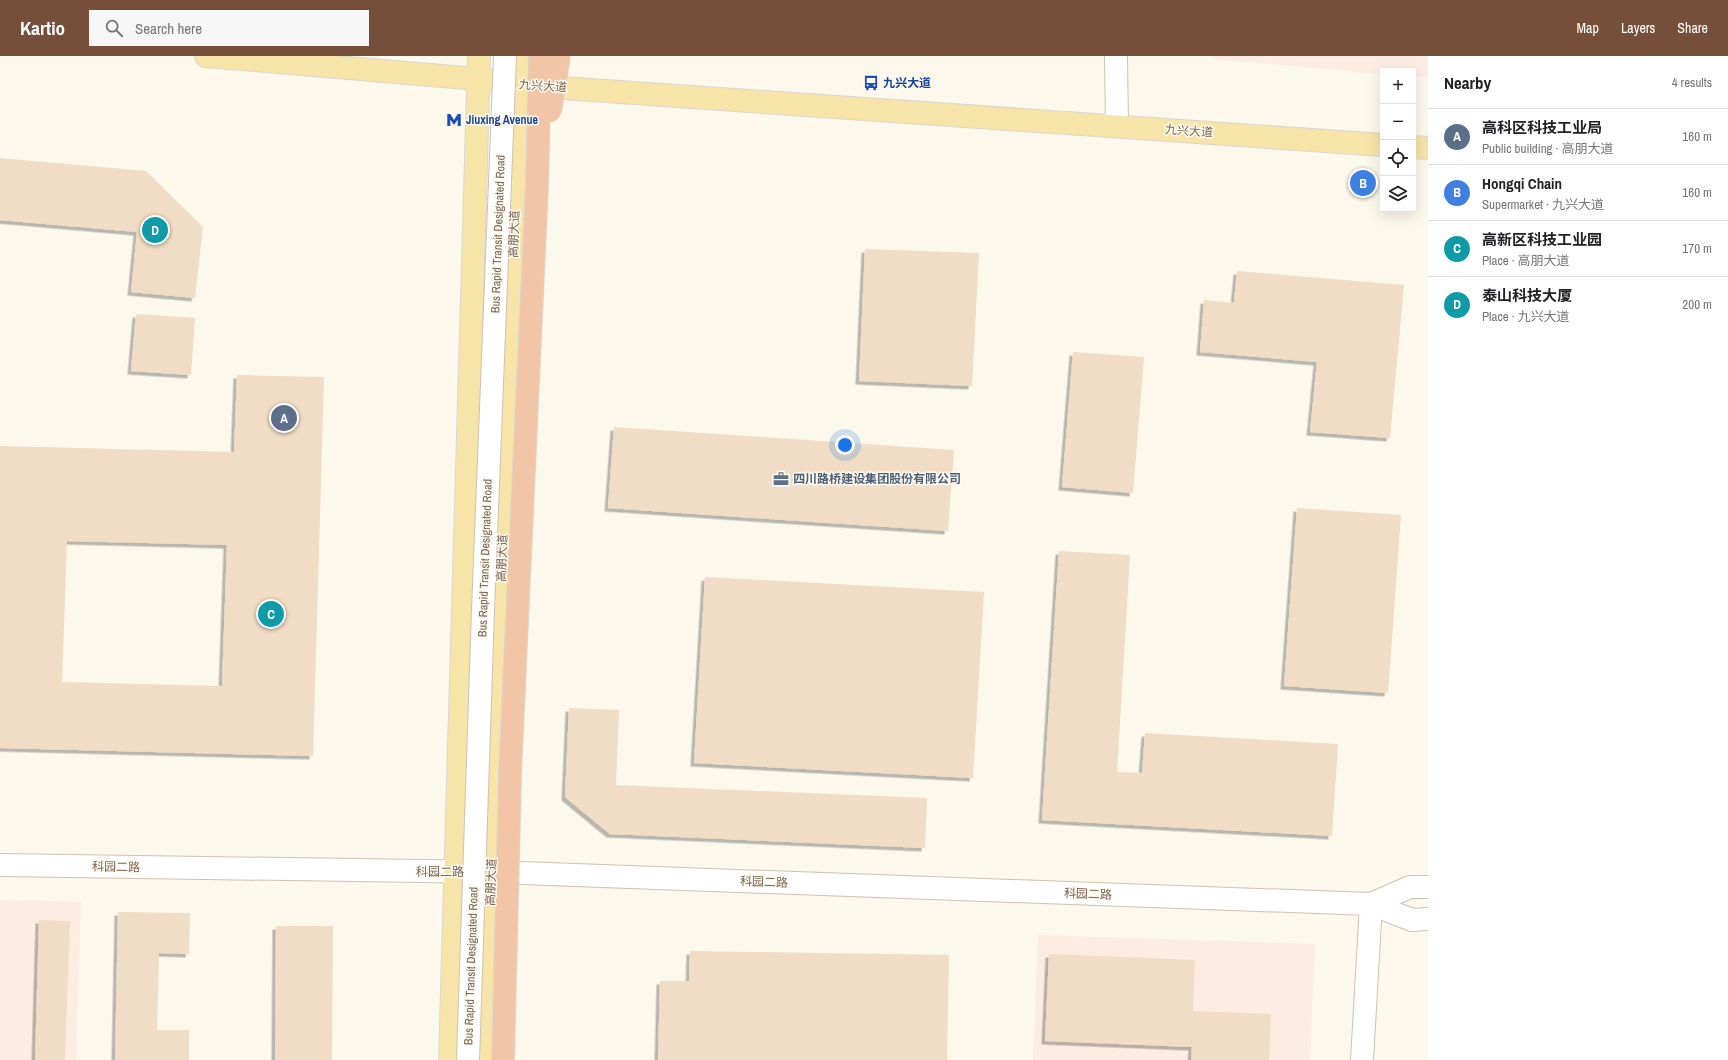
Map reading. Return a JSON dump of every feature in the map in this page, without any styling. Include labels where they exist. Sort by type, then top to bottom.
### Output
[{"type":"highway","points":[[503,1060],[510,773],[537,185],[540,56]]},
{"type":"highway","points":[[537,185],[559,56]]},
{"type":"main road","name":"九兴大道","points":[[206,56],[478,79],[519,85],[1380,145]]},
{"type":"main road","points":[[450,1060],[479,56]]},
{"type":"main road","name":"高朋大道","points":[[484,1060],[521,56]]},
{"type":"main road","points":[[1416,147],[1428,148]]},
{"type":"street","name":"Bus Rapid Transit Designated Road","points":[[468,1060],[482,618],[505,56]]},
{"type":"street","points":[[1116,56],[1117,126]]},
{"type":"street","name":"科园二路","points":[[0,865],[456,873],[491,872],[1371,904]]},
{"type":"street","points":[[1371,904],[1410,887],[1428,887]]},
{"type":"street","points":[[1371,904],[1412,920],[1428,920]]},
{"type":"street","points":[[1362,1060],[1371,904]]},
{"type":"shaded area","points":[[1213,56],[1428,56],[1428,78],[1416,76],[1416,68],[1380,68],[1380,74],[1212,59]]},
{"type":"shaded area","points":[[0,900],[81,902],[76,1060],[0,1060]]},
{"type":"shaded area","points":[[1038,935],[1315,944],[1310,1060],[1033,1060]]},
{"type":"building","points":[[0,158],[146,171],[203,227],[195,298],[131,292],[137,232],[0,220]]},
{"type":"building","points":[[865,249],[979,253],[972,386],[859,381]]},
{"type":"building","points":[[1237,271],[1404,285],[1390,438],[1310,432],[1317,362],[1200,352],[1204,300],[1234,303]]},
{"type":"building","points":[[136,314],[195,318],[191,375],[131,371]]},
{"type":"building","points":[[1073,352],[1144,357],[1133,493],[1062,487]]},
{"type":"building","points":[[237,375],[324,377],[313,756],[0,748],[0,446],[234,452]],"holes":[[[67,541],[227,545],[222,686],[62,682]]]},
{"type":"building","name":"四川路桥建设集团股份有限公司","points":[[614,427],[954,450],[948,531],[608,508]]},
{"type":"building","points":[[1297,508],[1401,515],[1388,693],[1284,686]]},
{"type":"building","points":[[1059,551],[1130,555],[1117,772],[1142,773],[1145,733],[1338,744],[1332,836],[1042,820]]},
{"type":"building","points":[[705,577],[984,592],[973,778],[694,763]]},
{"type":"building","points":[[569,708],[619,710],[616,785],[927,798],[925,848],[610,834],[565,797]]},
{"type":"building","points":[[118,912],[190,913],[189,954],[159,953],[157,1030],[189,1030],[189,1060],[115,1060]]},
{"type":"building","points":[[39,920],[70,921],[65,1060],[35,1060]]},
{"type":"building","points":[[276,926],[333,926],[332,1060],[275,1060]]},
{"type":"building","points":[[690,951],[949,955],[947,1060],[658,1060],[660,981],[689,981]]},
{"type":"building","points":[[1049,954],[1195,960],[1193,1011],[1271,1014],[1269,1060],[1191,1060],[1192,1047],[1045,1041]]},
{"type":"place","name":"九兴大道","points":[[871,83]]},
{"type":"place","name":"Jiuxing Avenue","points":[[454,120]]},
{"type":"place","name":"Hongqi Chain","points":[[1363,183]]},
{"type":"place","name":"泰山科技大厦","points":[[155,230]]},
{"type":"place","name":"高科区科技工业局","points":[[284,418]]},
{"type":"place","name":"四川路桥建设集团股份有限公司","points":[[781,479]]},
{"type":"place","name":"高新区科技工业园","points":[[271,614]]}]
